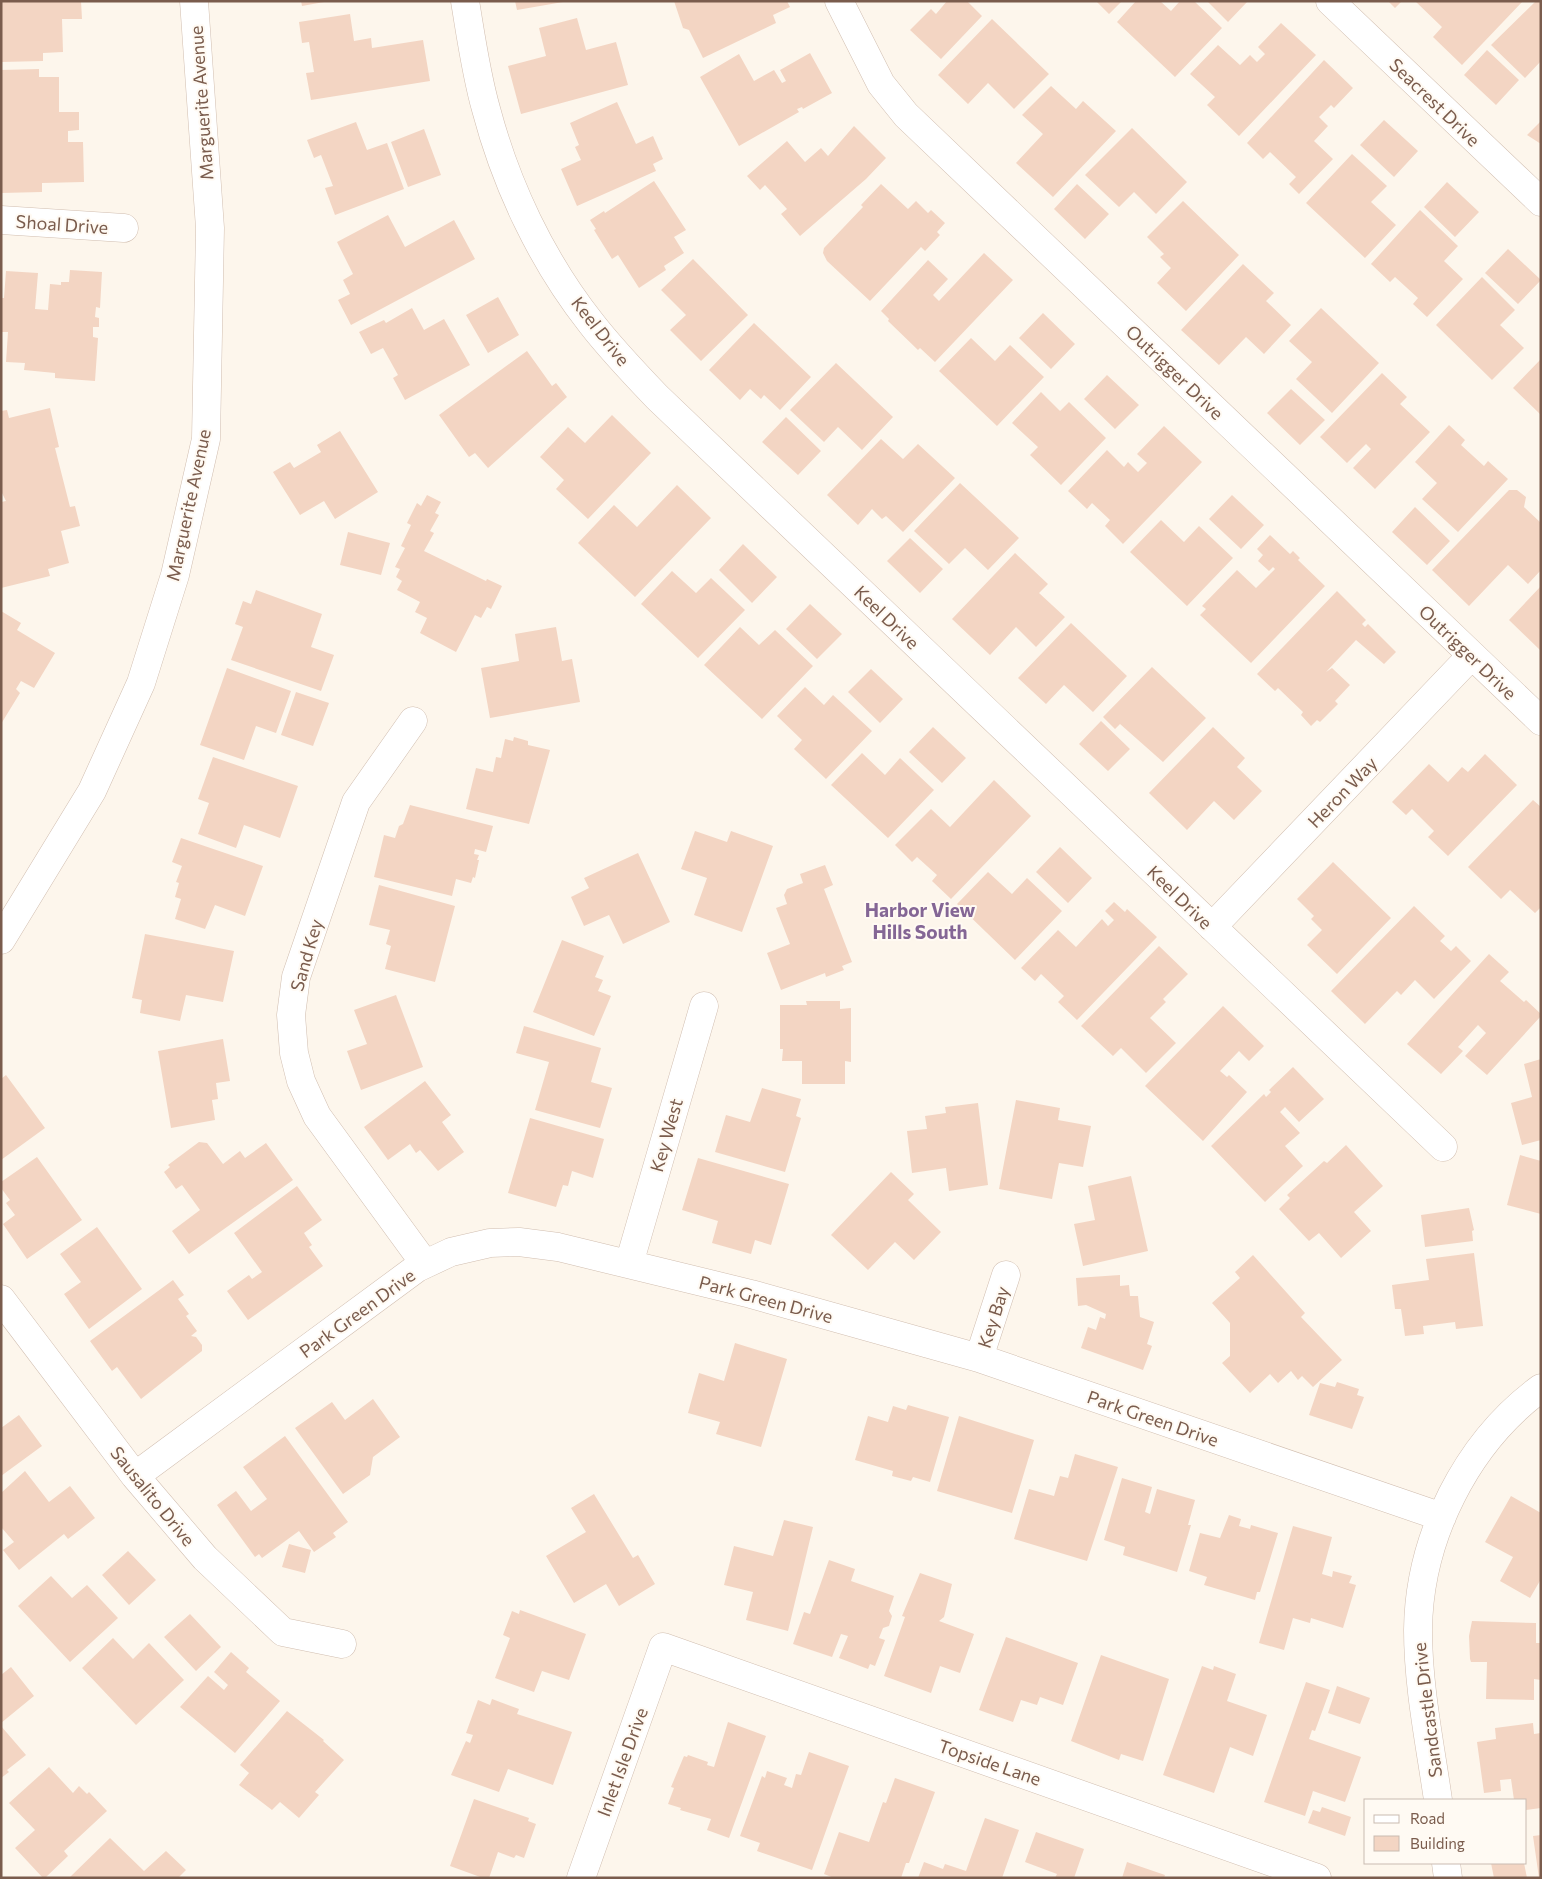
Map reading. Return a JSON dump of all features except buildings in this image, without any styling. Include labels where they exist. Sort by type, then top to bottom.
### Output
[{"type":"street","name":"Marguerite Avenue","points":[[1,940],[92,791],[141,683],[174,575],[206,439],[210,228],[194,1]]},
{"type":"street","name":"Keel Drive","points":[[464,1],[486,110],[507,174],[520,205],[552,265],[589,321],[610,348],[657,397],[1443,1147]]},
{"type":"street","name":"Outrigger Drive","points":[[839,1],[881,84],[906,116],[1541,721]]},
{"type":"street","name":"Seacrest Drive","points":[[1330,1],[1541,202]]},
{"type":"street","name":"Shoal Drive","points":[[1,220],[124,228]]},
{"type":"street","name":"Heron Way","points":[[1212,927],[1472,656]]},
{"type":"street","name":"Sand Key","points":[[413,721],[356,802],[296,977],[291,1015],[294,1054],[301,1081],[317,1116],[425,1264]]},
{"type":"street","name":"Key West","points":[[629,1264],[704,1006]]},
{"type":"street","name":"Park Green Drive","points":[[135,1476],[425,1264],[452,1252],[490,1243],[519,1242],[558,1247],[751,1294],[979,1358],[1442,1517]]},
{"type":"street","name":"Key Bay","points":[[979,1358],[1006,1275]]},
{"type":"street","name":"Sausalito Drive","points":[[3,1304],[168,1518],[205,1558],[284,1632],[342,1644]]},
{"type":"street","name":"Sandcastle Drive","points":[[1438,1799],[1419,1661],[1418,1628],[1423,1580],[1430,1548],[1456,1486],[1484,1444],[1506,1418],[1541,1388]]},
{"type":"street","name":"Inlet Isle Drive","points":[[581,1878],[663,1647]]},
{"type":"street","name":"Topside Lane","points":[[663,1647],[1317,1878]]},
{"type":"street","points":[[1446,1864],[1448,1878]]},
{"type":"district","name":"Harbor View Hills South","points":[[920,920]]}]
